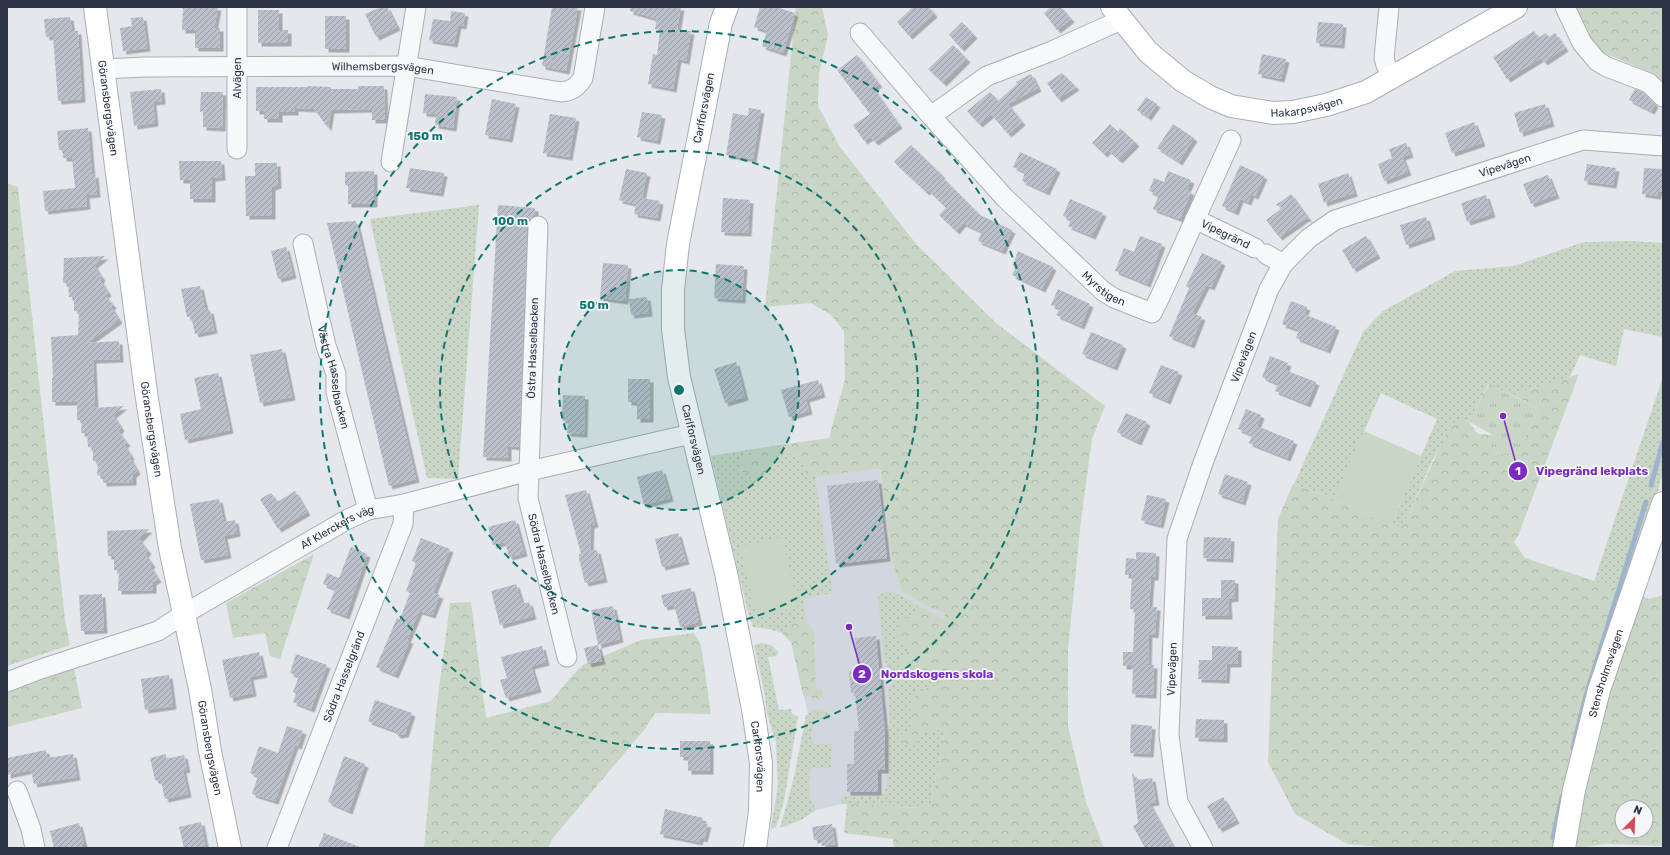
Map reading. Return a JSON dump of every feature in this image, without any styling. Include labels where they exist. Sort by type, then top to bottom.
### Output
[{"type":"street","name":"Göransbergsvägen","points":[[95,7],[146,392],[170,548],[230,848]]},
{"type":"street","name":"Alvägen","points":[[237,7],[237,149]]},
{"type":"street","points":[[391,162],[416,7]]},
{"type":"street","name":"Wilhemsbergsvägen","points":[[103,69],[406,66],[561,92],[570,91],[578,86],[583,78],[595,7]]},
{"type":"street","name":"Carlforsvägen","points":[[726,7],[720,30],[678,244],[673,290],[673,330],[678,371],[726,573],[753,709],[760,763],[760,811],[755,848]]},
{"type":"street","points":[[1389,7],[1384,58],[1393,77]]},
{"type":"street","name":"Hakarpsvägen","points":[[1116,14],[1148,52],[1183,81],[1210,97],[1231,106],[1273,113],[1294,112],[1326,105],[1366,92],[1516,7]]},
{"type":"street","points":[[1565,7],[1582,43],[1597,61],[1607,67],[1649,83],[1663,97]]},
{"type":"street","points":[[932,116],[987,76],[1052,52],[1116,14]]},
{"type":"street","name":"Myrstigen","points":[[860,33],[1005,198],[1103,291],[1114,298],[1152,312],[1230,140]]},
{"type":"street","name":"Vipevägen","points":[[1203,848],[1178,802],[1169,735],[1177,539],[1203,463],[1269,289],[1283,264],[1309,238],[1335,220],[1583,140],[1663,146]]},
{"type":"street","name":"Vipegränd","points":[[1195,219],[1261,251],[1283,264]]},
{"type":"street","name":"Östra Hasselbacken","points":[[529,471],[538,226]]},
{"type":"street","name":"Västra Hasselbacken","points":[[303,244],[326,346],[336,374],[336,392],[368,510]]},
{"type":"street","name":"Af Klerckers väg","points":[[7,682],[41,669],[158,631],[184,614],[348,519],[368,510],[404,504],[529,471],[692,434]]},
{"type":"street","name":"Södra Hasselbacken","points":[[529,471],[528,498],[567,657]]},
{"type":"street","name":"Stensholmsvägen","points":[[1564,848],[1574,790],[1599,690],[1663,503]]},
{"type":"street","name":"Södra Hasselgränd","points":[[277,848],[402,524],[404,504]]},
{"type":"street","points":[[17,791],[31,829],[35,848]]},
{"type":"shaded area","points":[[879,433],[880,473],[892,560],[902,592],[924,605],[945,614],[931,805],[911,808],[847,803],[816,810],[801,820],[785,822],[808,714],[791,642],[782,633],[770,629],[753,627],[747,608],[711,456]]},
{"type":"green space","points":[[796,7],[822,7],[828,35],[819,74],[818,106],[840,147],[917,245],[996,323],[1105,406],[1092,439],[1081,520],[1068,649],[1068,726],[1086,802],[1104,848],[894,848],[893,839],[844,833],[847,803],[912,808],[931,805],[945,729],[923,731],[917,743],[911,747],[904,744],[901,737],[903,732],[910,730],[911,728],[911,705],[916,695],[933,686],[945,683],[946,673],[926,681],[921,679],[921,669],[919,667],[904,667],[900,665],[901,658],[907,653],[907,645],[895,637],[895,631],[900,620],[917,614],[921,610],[920,607],[944,619],[945,614],[924,605],[902,592],[892,560],[880,468],[815,477],[806,473],[800,456],[789,452],[781,452],[775,455],[770,468],[763,473],[750,475],[739,469],[739,462],[753,455],[753,449],[829,438],[845,379],[844,331],[831,315],[811,303],[765,307]]},
{"type":"green space","points":[[1573,7],[1663,7],[1663,82],[1654,74],[1602,52],[1578,24]]},
{"type":"green space","points":[[7,183],[18,187],[65,620],[70,645],[7,666]]},
{"type":"green space","points":[[479,205],[458,479],[427,478],[370,219]]},
{"type":"green space","points":[[1632,241],[1663,243],[1663,337],[1624,329],[1616,366],[1580,355],[1570,377],[1512,395],[1488,384],[1468,421],[1459,419],[1433,459],[1408,516],[1399,526],[1391,526],[1437,419],[1381,393],[1334,499],[1294,484],[1363,332],[1383,311],[1455,271],[1514,266],[1584,242]]},
{"type":"green space","points":[[1579,374],[1518,536],[1514,542],[1525,558],[1649,599],[1663,595],[1663,846],[1606,844],[1577,848],[1390,848],[1347,844],[1295,814],[1268,762],[1278,519],[1293,484],[1334,499],[1391,526],[1398,526],[1406,520],[1450,426],[1459,419],[1468,421],[1478,434],[1493,435],[1493,450],[1507,456],[1516,454],[1539,409],[1512,395]]},
{"type":"green space","points":[[1663,377],[1663,472],[1547,848],[1609,586],[1594,581]]},
{"type":"green space","points":[[1489,384],[1539,409],[1516,454],[1504,455],[1493,450],[1493,435],[1468,421]]},
{"type":"green space","points":[[1364,431],[1421,456],[1391,526],[1334,499]]},
{"type":"green space","points":[[753,449],[753,455],[742,459],[756,475],[769,469],[777,452],[785,451],[790,454],[800,456],[806,473],[815,477],[833,593],[805,598],[806,621],[804,620],[788,625],[782,633],[770,629],[753,627],[747,609],[711,456]]},
{"type":"green space","points":[[782,537],[798,607],[757,617],[740,547]]},
{"type":"green space","points":[[314,554],[280,659],[270,656],[265,633],[233,638],[226,603]]},
{"type":"green space","points":[[887,591],[904,598],[920,607],[921,610],[917,614],[904,619],[898,639],[907,645],[907,653],[901,657],[921,669],[921,679],[946,673],[945,683],[916,694],[910,704],[912,721],[910,730],[903,732],[917,743],[923,731],[945,729],[931,805],[911,807],[842,804],[842,797],[846,796],[881,795],[885,792],[887,784],[888,726],[890,725],[888,688],[893,685],[895,678],[886,664],[884,656],[878,596]]},
{"type":"green space","points":[[471,602],[486,718],[551,701],[583,665],[641,640],[694,633],[701,645],[711,714],[655,713],[644,730],[553,838],[548,848],[424,848],[436,713],[450,603]]},
{"type":"green space","points":[[801,619],[806,621],[814,631],[816,688],[822,690],[823,696],[819,700],[803,695],[791,642],[782,633],[791,623]]},
{"type":"green space","points":[[761,643],[771,645],[779,652],[776,656],[768,657],[779,710],[791,709],[792,714],[798,716],[784,801],[776,827],[772,829],[771,826],[778,785],[776,742],[767,714],[765,695],[754,645]]},
{"type":"green space","points":[[74,668],[82,708],[7,727],[7,693]]},
{"type":"green space","points":[[816,709],[829,713],[830,720],[815,721],[811,735],[814,744],[832,744],[831,768],[810,768],[809,796],[816,810],[801,820],[780,828],[794,777],[806,715]]},
{"type":"building","points":[[183,7],[218,7],[214,28],[220,28],[220,48],[195,48],[195,30],[182,30]]},
{"type":"building","points":[[381,7],[387,7],[397,27],[376,37],[365,14]]},
{"type":"building","points":[[552,7],[578,7],[566,71],[542,66]]},
{"type":"building","points":[[630,7],[681,7],[677,30],[691,31],[686,61],[678,59],[673,89],[648,84],[653,54],[657,55],[660,30],[655,29],[657,19],[630,11]]},
{"type":"building","points":[[760,7],[776,7],[795,13],[783,53],[762,46],[767,31],[754,27]]},
{"type":"building","points":[[913,7],[929,7],[934,14],[909,36],[897,22]]},
{"type":"building","points":[[1051,7],[1061,7],[1071,19],[1057,30],[1044,13]]},
{"type":"building","points":[[258,10],[279,10],[279,30],[288,30],[288,43],[258,43]]},
{"type":"building","points":[[451,11],[465,13],[463,26],[458,25],[454,44],[429,40],[433,19],[450,21]]},
{"type":"building","points":[[325,16],[346,16],[346,49],[325,49]]},
{"type":"building","points":[[70,17],[72,31],[78,31],[82,99],[58,101],[53,36],[46,37],[44,19]]},
{"type":"building","points":[[143,17],[147,48],[123,51],[120,28],[132,26],[131,18]]},
{"type":"building","points":[[962,22],[974,35],[961,48],[949,35]]},
{"type":"building","points":[[1318,22],[1343,24],[1341,45],[1316,43]]},
{"type":"building","points":[[1534,31],[1538,38],[1546,33],[1549,37],[1555,33],[1565,48],[1544,62],[1541,58],[1507,79],[1493,57]]},
{"type":"building","points":[[953,45],[967,59],[943,83],[928,69]]},
{"type":"building","points":[[1262,54],[1286,59],[1281,79],[1258,74]]},
{"type":"building","points":[[857,55],[879,84],[873,88],[899,125],[875,142],[870,137],[864,141],[853,125],[870,114],[837,70]]},
{"type":"building","points":[[1062,73],[1076,87],[1058,99],[1047,83]]},
{"type":"building","points":[[1031,74],[1038,88],[1008,104],[1022,122],[1008,134],[991,114],[979,124],[967,111],[990,92],[998,101],[1017,84],[1016,82]]},
{"type":"building","points":[[358,86],[384,86],[385,120],[372,120],[372,109],[331,110],[328,128],[314,109],[295,108],[295,112],[279,112],[279,119],[264,119],[264,111],[256,111],[256,87],[331,87],[331,89],[358,89]]},
{"type":"building","points":[[161,89],[162,101],[153,102],[155,123],[134,126],[130,92]]},
{"type":"building","points":[[1635,89],[1643,92],[1655,104],[1651,111],[1629,100]]},
{"type":"building","points":[[201,92],[223,92],[222,128],[203,127],[203,111],[200,112]]},
{"type":"building","points":[[425,94],[457,97],[453,128],[435,125],[436,114],[423,113]]},
{"type":"building","points":[[1146,97],[1157,104],[1148,117],[1137,110]]},
{"type":"building","points":[[492,99],[516,104],[509,139],[485,135]]},
{"type":"building","points":[[1545,104],[1551,123],[1520,133],[1514,113]]},
{"type":"building","points":[[749,108],[761,110],[753,159],[726,155],[733,113],[748,116]]},
{"type":"building","points":[[642,112],[662,115],[657,141],[637,137]]},
{"type":"building","points":[[550,114],[576,118],[569,157],[543,153]]},
{"type":"building","points":[[1474,122],[1482,143],[1452,153],[1445,133]]},
{"type":"building","points":[[1110,124],[1118,132],[1120,128],[1136,143],[1119,160],[1108,150],[1104,154],[1092,143]]},
{"type":"building","points":[[1173,124],[1194,138],[1179,162],[1157,148]]},
{"type":"building","points":[[88,128],[92,175],[95,174],[97,194],[86,195],[87,206],[45,211],[43,191],[75,188],[72,158],[63,158],[63,150],[59,150],[57,131]]},
{"type":"building","points":[[1406,143],[1410,154],[1402,157],[1408,172],[1384,181],[1378,164],[1392,158],[1389,149]]},
{"type":"building","points":[[911,145],[980,215],[1012,230],[1002,251],[978,241],[982,232],[963,223],[956,231],[939,215],[946,208],[928,190],[926,192],[894,162]]},
{"type":"building","points":[[1020,152],[1057,169],[1046,192],[1022,181],[1025,172],[1013,167]]},
{"type":"building","points":[[179,161],[221,161],[222,177],[212,178],[212,199],[190,199],[190,180],[180,180]]},
{"type":"building","points":[[255,163],[277,163],[278,185],[272,187],[272,216],[246,216],[245,176],[255,176]]},
{"type":"building","points":[[1587,164],[1616,168],[1613,185],[1584,181]]},
{"type":"building","points":[[1240,165],[1264,176],[1255,196],[1251,194],[1248,202],[1240,199],[1235,212],[1222,206]]},
{"type":"building","points":[[410,168],[444,173],[440,193],[406,188]]},
{"type":"building","points":[[1644,168],[1663,169],[1663,192],[1658,192],[1658,196],[1642,194]]},
{"type":"building","points":[[626,169],[647,173],[642,198],[660,201],[657,218],[634,214],[636,204],[619,200]]},
{"type":"building","points":[[374,171],[374,204],[348,204],[348,186],[345,185],[345,172]]},
{"type":"building","points":[[1168,171],[1191,180],[1187,190],[1191,192],[1180,219],[1153,209],[1159,195],[1149,191],[1154,178],[1164,182]]},
{"type":"building","points":[[1348,173],[1354,193],[1324,203],[1318,184]]},
{"type":"building","points":[[1548,175],[1556,195],[1531,204],[1523,184]]},
{"type":"building","points":[[1291,194],[1309,219],[1306,218],[1279,237],[1266,220],[1282,208],[1276,205]]},
{"type":"building","points":[[1486,195],[1492,214],[1467,222],[1461,203]]},
{"type":"building","points":[[723,198],[750,200],[748,233],[721,232]]},
{"type":"building","points":[[1070,199],[1103,213],[1092,236],[1068,226],[1071,220],[1063,216]]},
{"type":"building","points":[[498,205],[535,208],[535,216],[529,220],[527,226],[519,447],[508,446],[508,458],[483,457]]},
{"type":"building","points":[[1426,217],[1432,236],[1406,245],[1400,225]]},
{"type":"building","points":[[356,221],[416,479],[389,486],[327,223]]},
{"type":"building","points":[[1140,236],[1162,244],[1147,284],[1115,271],[1124,248],[1134,252]]},
{"type":"building","points":[[1366,236],[1377,255],[1353,269],[1342,250]]},
{"type":"building","points":[[286,247],[293,275],[278,279],[271,251]]},
{"type":"building","points":[[1018,251],[1053,267],[1042,289],[1012,275],[1015,269],[1013,265]]},
{"type":"building","points":[[1202,253],[1222,262],[1211,287],[1206,285],[1192,313],[1202,317],[1191,345],[1169,336],[1189,288],[1186,286]]},
{"type":"building","points":[[105,256],[94,265],[102,278],[100,280],[108,293],[105,295],[113,305],[111,307],[119,320],[87,343],[119,341],[120,359],[93,360],[95,408],[124,406],[113,415],[121,428],[118,431],[127,443],[124,445],[131,456],[130,458],[137,471],[133,474],[133,482],[103,483],[103,476],[97,475],[98,462],[93,461],[93,448],[88,447],[87,433],[81,433],[82,420],[77,420],[77,402],[52,402],[53,378],[51,337],[78,335],[79,312],[74,311],[74,297],[69,297],[68,283],[63,283],[64,258]]},
{"type":"building","points":[[603,263],[628,265],[625,301],[600,298]]},
{"type":"building","points":[[716,264],[744,266],[742,300],[714,298]]},
{"type":"building","points":[[200,286],[206,311],[210,310],[214,330],[195,334],[191,316],[187,317],[181,289]]},
{"type":"building","points":[[1058,289],[1090,304],[1081,326],[1056,315],[1060,308],[1051,305]]},
{"type":"building","points":[[647,297],[649,313],[631,315],[629,299]]},
{"type":"building","points":[[1291,301],[1307,307],[1304,314],[1336,327],[1327,350],[1296,338],[1299,330],[1282,324]]},
{"type":"building","points":[[1091,332],[1123,345],[1114,367],[1082,354]]},
{"type":"building","points":[[282,349],[292,397],[260,403],[250,355]]},
{"type":"building","points":[[1270,356],[1288,363],[1285,370],[1316,382],[1307,404],[1275,391],[1278,384],[1262,377]]},
{"type":"building","points":[[736,362],[745,397],[725,403],[714,369]]},
{"type":"building","points":[[1161,365],[1179,372],[1167,401],[1149,393]]},
{"type":"building","points":[[218,373],[230,430],[185,440],[180,414],[201,409],[194,378]]},
{"type":"building","points":[[628,379],[650,379],[650,419],[637,419],[637,402],[628,402]]},
{"type":"building","points":[[818,380],[822,394],[806,399],[809,411],[789,417],[781,390]]},
{"type":"building","points":[[563,395],[585,396],[584,434],[567,433],[568,421],[562,420]]},
{"type":"building","points":[[1246,409],[1261,415],[1257,426],[1294,441],[1287,458],[1249,443],[1252,435],[1238,429]]},
{"type":"building","points":[[1126,413],[1147,422],[1138,442],[1117,432]]},
{"type":"building","points":[[662,470],[670,498],[644,505],[637,477]]},
{"type":"building","points":[[1225,474],[1248,482],[1242,502],[1218,494]]},
{"type":"building","points":[[878,480],[887,558],[836,564],[827,486]]},
{"type":"building","points":[[586,490],[595,524],[591,525],[590,551],[597,550],[604,579],[585,583],[579,559],[579,554],[581,554],[565,495]]},
{"type":"building","points":[[295,491],[307,512],[278,529],[260,499],[271,493],[277,502]]},
{"type":"building","points":[[1147,495],[1166,499],[1160,525],[1141,520]]},
{"type":"building","points":[[219,499],[224,522],[235,520],[237,533],[224,536],[228,555],[201,560],[190,504]]},
{"type":"building","points":[[515,520],[524,553],[509,557],[505,542],[493,545],[488,527]]},
{"type":"building","points":[[149,529],[139,539],[148,551],[145,554],[152,564],[150,566],[158,579],[153,582],[153,590],[118,591],[119,571],[114,570],[114,556],[108,556],[107,531]]},
{"type":"building","points":[[678,533],[686,561],[662,567],[655,539]]},
{"type":"building","points":[[1204,537],[1231,538],[1230,559],[1203,558]]},
{"type":"building","points":[[421,538],[450,549],[433,593],[440,595],[432,615],[419,611],[407,640],[410,640],[395,675],[376,667],[397,618],[400,619],[410,593],[406,591],[416,563],[412,561]]},
{"type":"building","points":[[351,547],[367,554],[346,616],[327,609],[335,589],[323,584],[327,573],[339,578]]},
{"type":"building","points":[[1136,552],[1156,553],[1155,577],[1151,577],[1149,607],[1157,607],[1155,635],[1149,634],[1148,665],[1154,665],[1153,695],[1132,694],[1133,666],[1123,666],[1123,652],[1133,652],[1135,609],[1130,609],[1132,575],[1125,575],[1126,558],[1136,559]]},
{"type":"building","points":[[1221,580],[1235,580],[1235,598],[1228,599],[1229,616],[1202,616],[1202,598],[1221,598]]},
{"type":"building","points":[[516,584],[522,604],[529,602],[533,616],[500,625],[491,591]]},
{"type":"building","points":[[691,588],[699,622],[680,627],[674,605],[664,607],[661,595]]},
{"type":"building","points":[[102,594],[104,630],[81,631],[79,595]]},
{"type":"building","points":[[613,606],[620,639],[598,645],[591,610]]},
{"type":"building","points":[[876,636],[885,732],[885,770],[878,770],[878,792],[847,792],[847,764],[854,764],[854,731],[859,731],[855,693],[851,693],[849,671],[858,670],[855,638]]},
{"type":"building","points":[[598,645],[602,661],[588,664],[584,648]]},
{"type":"building","points":[[542,646],[546,662],[531,666],[538,689],[506,698],[500,680],[507,678],[501,657]]},
{"type":"building","points":[[1212,646],[1238,647],[1238,664],[1227,664],[1226,680],[1198,679],[1199,660],[1212,660]]},
{"type":"building","points":[[259,652],[264,674],[250,677],[253,693],[230,698],[222,660]]},
{"type":"building","points":[[296,654],[327,665],[311,709],[293,702],[296,694],[293,692],[299,676],[290,673]]},
{"type":"building","points":[[169,675],[173,706],[145,710],[141,679]]},
{"type":"building","points":[[375,700],[412,713],[405,734],[398,735],[393,730],[368,721]]},
{"type":"building","points":[[1196,719],[1224,720],[1224,739],[1195,738]]},
{"type":"building","points":[[1131,724],[1152,726],[1150,754],[1130,753]]},
{"type":"building","points":[[287,726],[303,731],[298,746],[295,745],[275,801],[252,794],[258,776],[250,773],[259,746],[278,753]]},
{"type":"building","points":[[680,741],[710,741],[710,771],[688,771],[688,757],[680,757]]},
{"type":"building","points":[[46,750],[47,758],[73,754],[77,777],[34,784],[31,770],[7,775],[7,758]]},
{"type":"building","points":[[166,754],[166,759],[184,755],[187,769],[183,770],[188,794],[165,799],[161,781],[155,780],[150,758]]},
{"type":"building","points":[[344,756],[365,764],[349,811],[328,802]]},
{"type":"building","points":[[1132,772],[1137,780],[1152,778],[1156,802],[1149,803],[1174,848],[1145,848],[1133,826],[1138,823]]},
{"type":"building","points":[[1223,797],[1236,820],[1219,829],[1207,806]]},
{"type":"building","points":[[665,809],[703,818],[702,823],[708,824],[704,839],[700,838],[699,842],[660,834]]},
{"type":"building","points":[[201,822],[206,848],[184,848],[179,827]]},
{"type":"building","points":[[79,823],[84,844],[81,844],[82,848],[54,848],[50,831]]},
{"type":"building","points":[[832,824],[835,844],[822,846],[821,839],[814,840],[812,827]]},
{"type":"building","points":[[324,833],[360,847],[318,848]]},
{"type":"waterway","points":[[1651,485],[1663,442]]},
{"type":"waterway","points":[[1573,748],[1585,699],[1646,502]]},
{"type":"waterway","points":[[1553,838],[1562,797]]},
{"type":"place","name":"Vipegränd lekplats","points":[[1503,416]]},
{"type":"place","name":"Nordskogens skola","points":[[849,627]]}]
